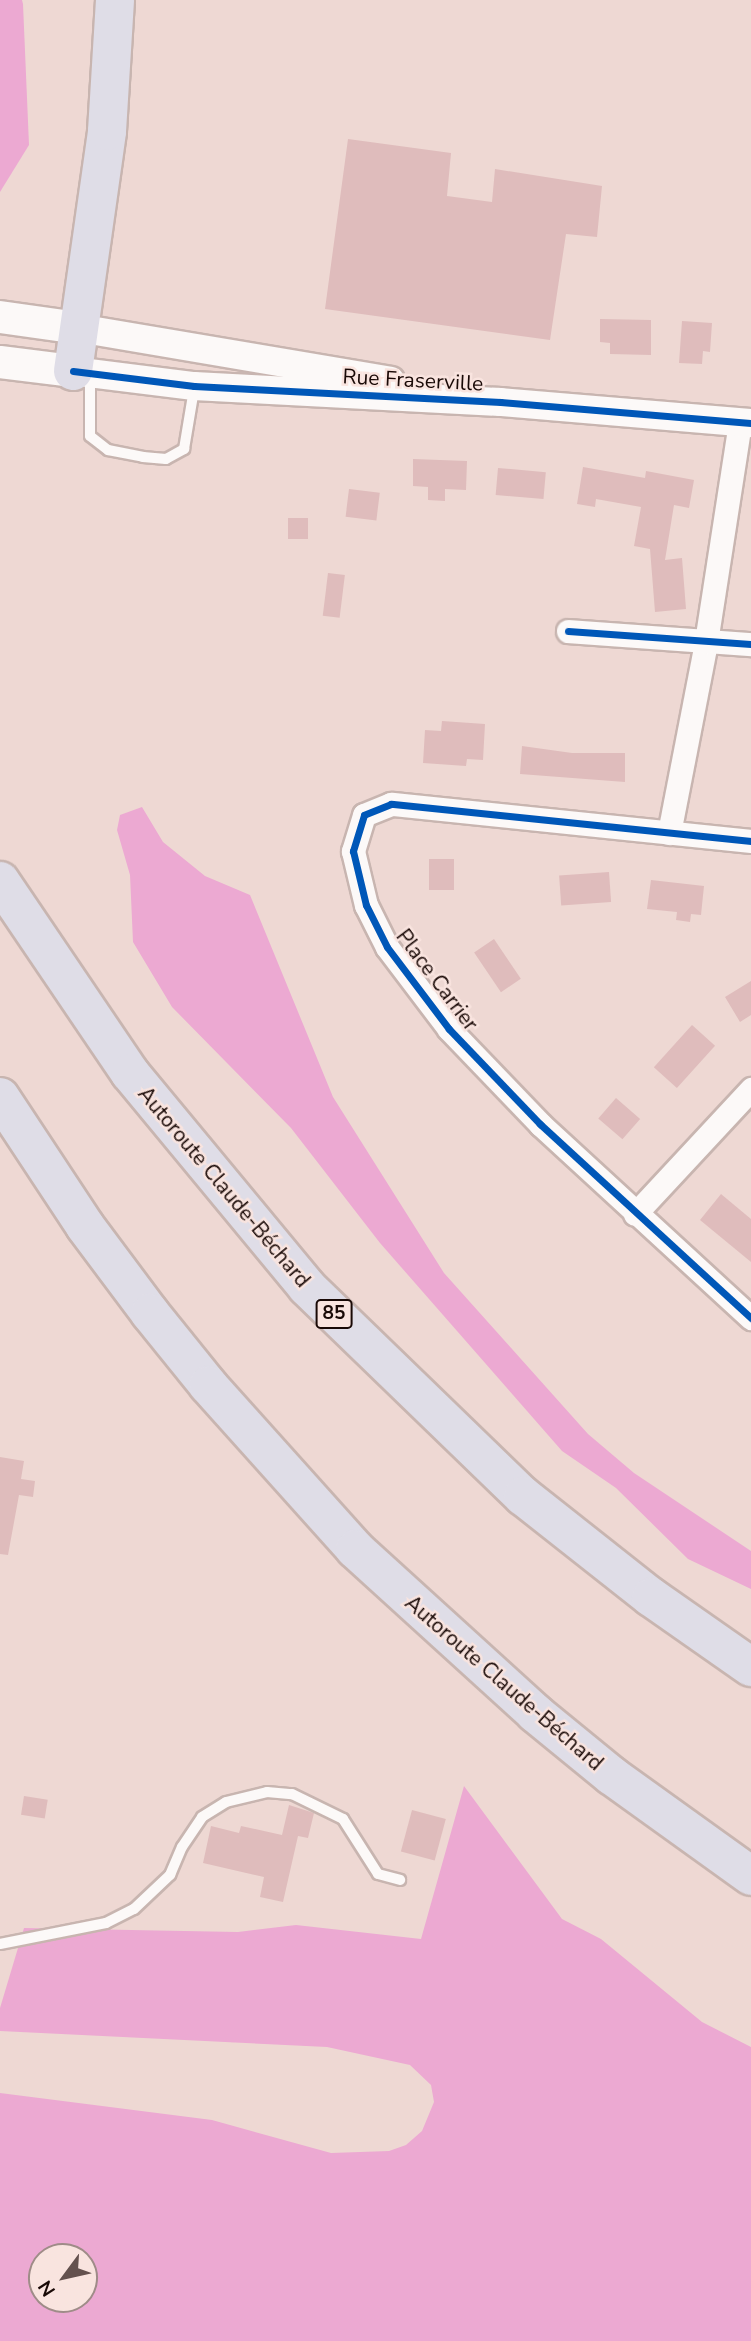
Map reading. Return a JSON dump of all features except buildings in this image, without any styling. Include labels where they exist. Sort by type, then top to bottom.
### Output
[{"type":"highway","points":[[82,372],[78,328],[107,131],[112,8]]},
{"type":"highway","name":"Autoroute Claude-Béchard","points":[[0,881],[130,1073],[307,1287],[523,1496],[651,1597],[751,1667]]},
{"type":"highway","name":"Autoroute Claude-Béchard","points":[[0,1097],[44,1167],[208,1385],[355,1549],[534,1713],[612,1776],[751,1876]]},
{"type":"highway","points":[[0,1107],[44,1167]]},
{"type":"main road","name":"Rue Fraserville","points":[[0,317],[78,328]]},
{"type":"main road","name":"Rue Fraserville","points":[[0,362],[82,372]]},
{"type":"street","name":"Rue Fraserville","points":[[78,328],[500,402]]},
{"type":"street","name":"Rue Fraserville","points":[[82,372],[194,386],[500,402],[746,422]]},
{"type":"street","points":[[669,833],[746,422]]},
{"type":"street","points":[[568,631],[751,644]]},
{"type":"street","name":"Place Carrier","points":[[751,841],[391,804],[364,815],[353,851],[366,905],[387,947],[426,1001],[540,1124],[751,1318]]},
{"type":"street","points":[[635,1214],[751,1089]]},
{"type":"lane","points":[[82,372],[90,436],[108,450],[143,457],[166,459],[184,449],[194,386]]},
{"type":"lane","points":[[0,1944],[106,1923],[134,1909],[170,1875],[202,1817],[226,1802],[267,1792],[292,1794],[343,1819],[378,1874],[400,1880]]},
{"type":"shaded area","points":[[0,0],[22,0],[23,4],[29,145],[0,192]]},
{"type":"shaded area","points":[[142,807],[163,842],[205,876],[250,895],[333,1097],[444,1273],[588,1434],[634,1473],[751,1551],[751,1589],[688,1559],[616,1488],[562,1451],[380,1243],[291,1128],[172,1007],[133,942],[130,875],[117,830],[120,815]]},
{"type":"shaded area","points":[[464,1786],[562,1919],[601,1939],[702,2022],[751,2047],[751,2341],[0,2341],[0,2093],[212,2120],[331,2153],[389,2151],[406,2145],[422,2131],[434,2102],[431,2085],[410,2065],[327,2047],[0,2031],[0,2008],[24,1928],[238,1932],[296,1925],[421,1939]]},
{"type":"cycle path","points":[[73,371],[194,386],[501,402],[751,423]]},
{"type":"cycle path","points":[[568,631],[751,644]]},
{"type":"cycle path","points":[[751,841],[391,804],[364,815],[353,851],[366,905],[387,947],[449,1029],[540,1124],[751,1318]]}]
